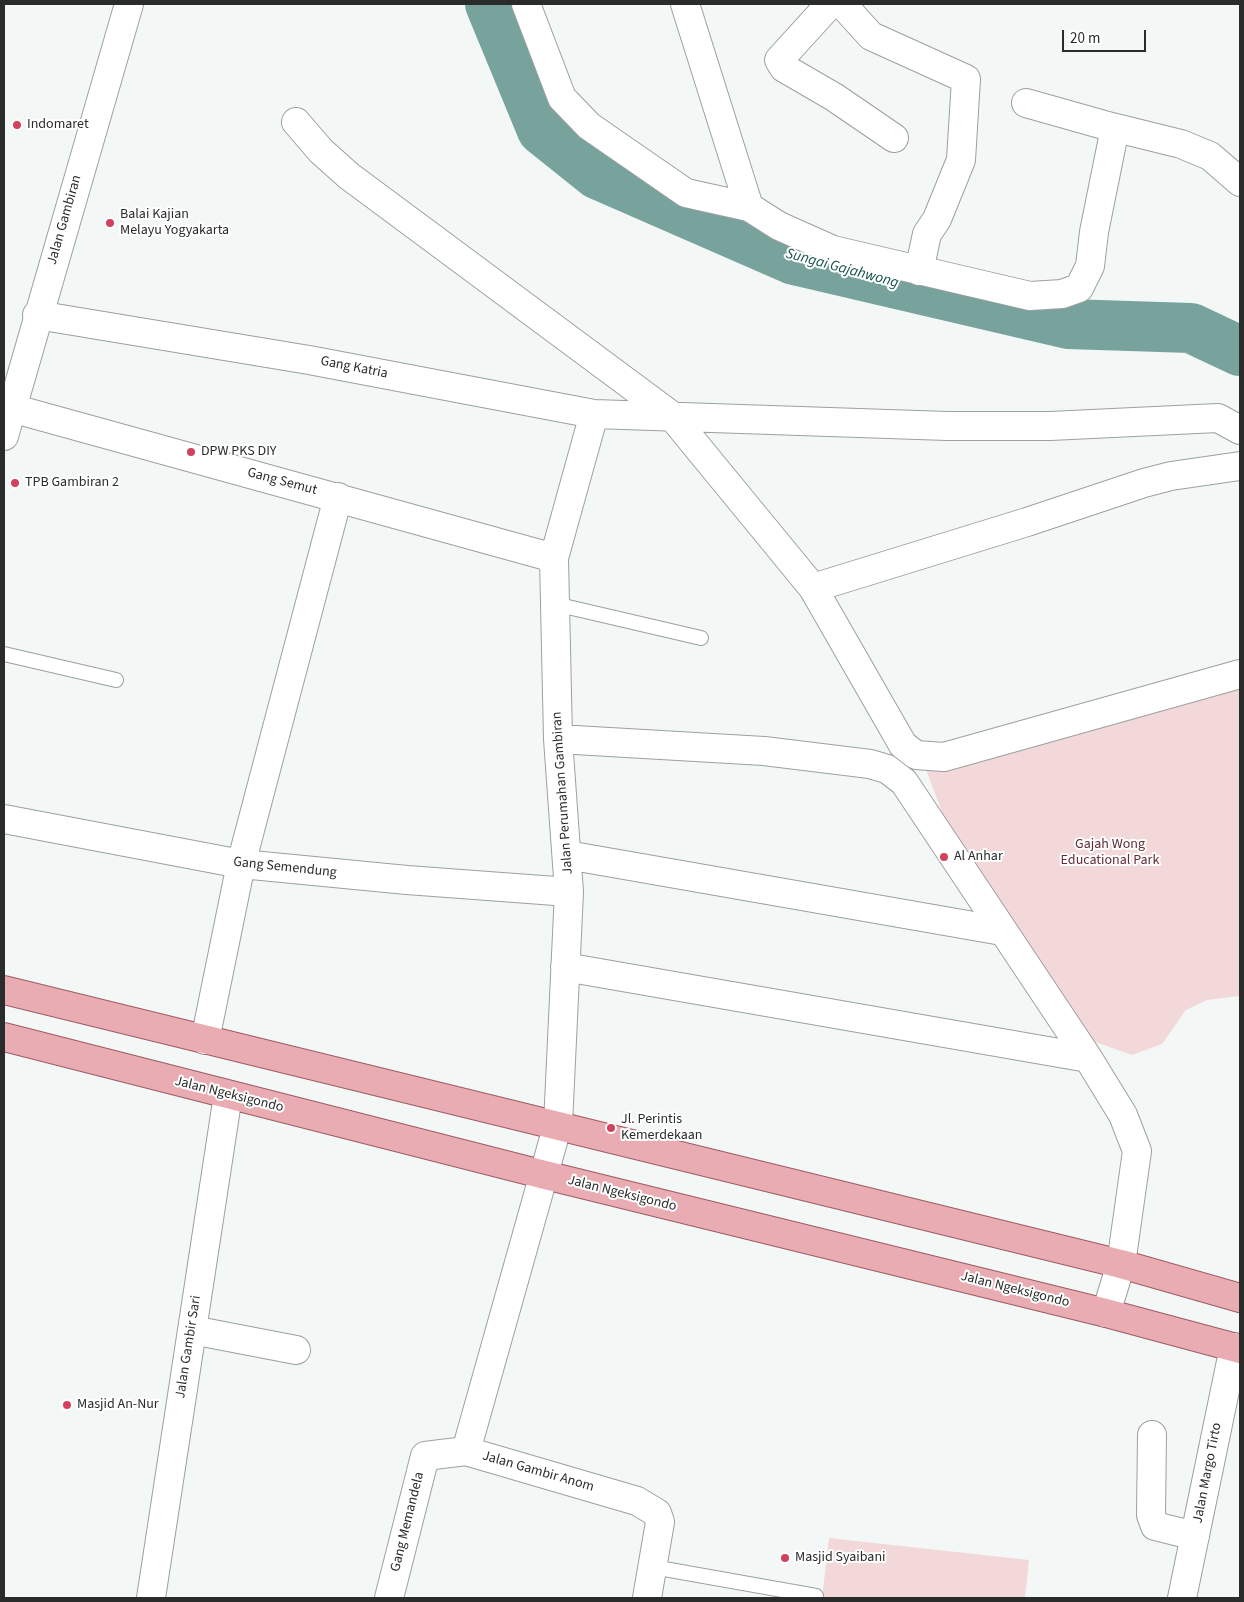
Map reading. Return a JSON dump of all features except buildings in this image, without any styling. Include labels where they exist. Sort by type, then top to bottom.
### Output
[{"type":"main road","points":[[4,990],[204,1040],[558,1124],[1121,1264],[1240,1298]]},
{"type":"main road","name":"Jalan Ngeksigondo","points":[[4,1037],[544,1175],[1106,1313],[1237,1348]]},
{"type":"street","name":"Jalan Gambiran","points":[[4,436],[7,407],[37,314],[129,4]]},
{"type":"street","points":[[528,4],[562,98],[590,126],[686,193],[749,207],[779,226],[833,250],[1030,296],[1062,294],[1079,288],[1090,266],[1094,232],[1115,128]]},
{"type":"street","points":[[685,4],[749,207]]},
{"type":"street","points":[[830,4],[779,60],[784,68],[834,97],[894,138]]},
{"type":"street","points":[[842,4],[871,36],[966,79],[960,160],[937,219],[927,234],[919,271]]},
{"type":"street","points":[[1026,103],[1115,128],[1152,135],[1202,153],[1210,156],[1240,182]]},
{"type":"street","points":[[296,122],[321,151],[349,176],[670,415],[813,588],[903,745],[916,755],[944,757],[1240,674]]},
{"type":"street","name":"Gang Katria","points":[[37,314],[309,360],[594,414],[670,415],[947,426],[1050,426],[1218,418],[1240,430]]},
{"type":"street","name":"Gang Semut","points":[[7,407],[554,558]]},
{"type":"street","name":"Jalan Perumahan Gambiran","points":[[544,1175],[558,1124],[569,892],[558,739],[554,558],[594,414]]},
{"type":"street","points":[[813,588],[1027,522],[1144,483],[1171,476],[1240,466]]},
{"type":"street","points":[[204,1040],[241,864],[338,497]]},
{"type":"street","points":[[558,739],[764,751],[870,764],[887,769],[904,782],[1088,1058],[1123,1115],[1137,1151],[1121,1264],[1106,1313]]},
{"type":"street","name":"Gang Semendung","points":[[4,819],[241,864],[407,880],[569,892]]},
{"type":"street","points":[[567,855],[1002,931]]},
{"type":"street","points":[[565,967],[1088,1058]]},
{"type":"street","name":"Jalan Gambir Sari","points":[[151,1598],[228,1095]]},
{"type":"street","name":"Jalan Gambir Anom","points":[[544,1175],[466,1451],[637,1501],[657,1512],[660,1522],[647,1598]]},
{"type":"street","points":[[192,1330],[296,1350]]},
{"type":"street","name":"Jalan Margo Tirto","points":[[1182,1598],[1237,1348]]},
{"type":"street","points":[[1152,1435],[1151,1515],[1155,1526],[1195,1536]]},
{"type":"street","name":"Gang Memandela","points":[[389,1598],[425,1456],[466,1451]]},
{"type":"lane","points":[[555,604],[701,638]]},
{"type":"lane","points":[[4,654],[116,680]]},
{"type":"lane","points":[[653,1567],[816,1596]]},
{"type":"green space","name":"Gajah Wong Educational Park","points":[[1240,683],[1240,996],[1207,1000],[1186,1010],[1162,1044],[1132,1055],[1073,1034],[957,852],[925,767]]},
{"type":"green space","points":[[829,1538],[1029,1560],[1025,1598],[822,1598]]},
{"type":"waterway","name":"Sungai Gajahwong","points":[[490,4],[542,130],[597,174],[794,260],[1068,324],[1191,328],[1240,351]]},
{"type":"place","name":"Indomaret","points":[[17,125]]},
{"type":"place","name":"Balai Kajian Melayu Yogyakarta","points":[[110,223]]},
{"type":"place","name":"DPW PKS DIY","points":[[191,452]]},
{"type":"place","name":"TPB Gambiran 2","points":[[15,483]]},
{"type":"place","name":"Al Anhar","points":[[944,857]]},
{"type":"place","name":"Jl. Perintis Kemerdekaan","points":[[611,1128]]},
{"type":"place","name":"Masjid An-Nur","points":[[67,1405]]},
{"type":"place","name":"Masjid Syaibani","points":[[785,1558]]}]
